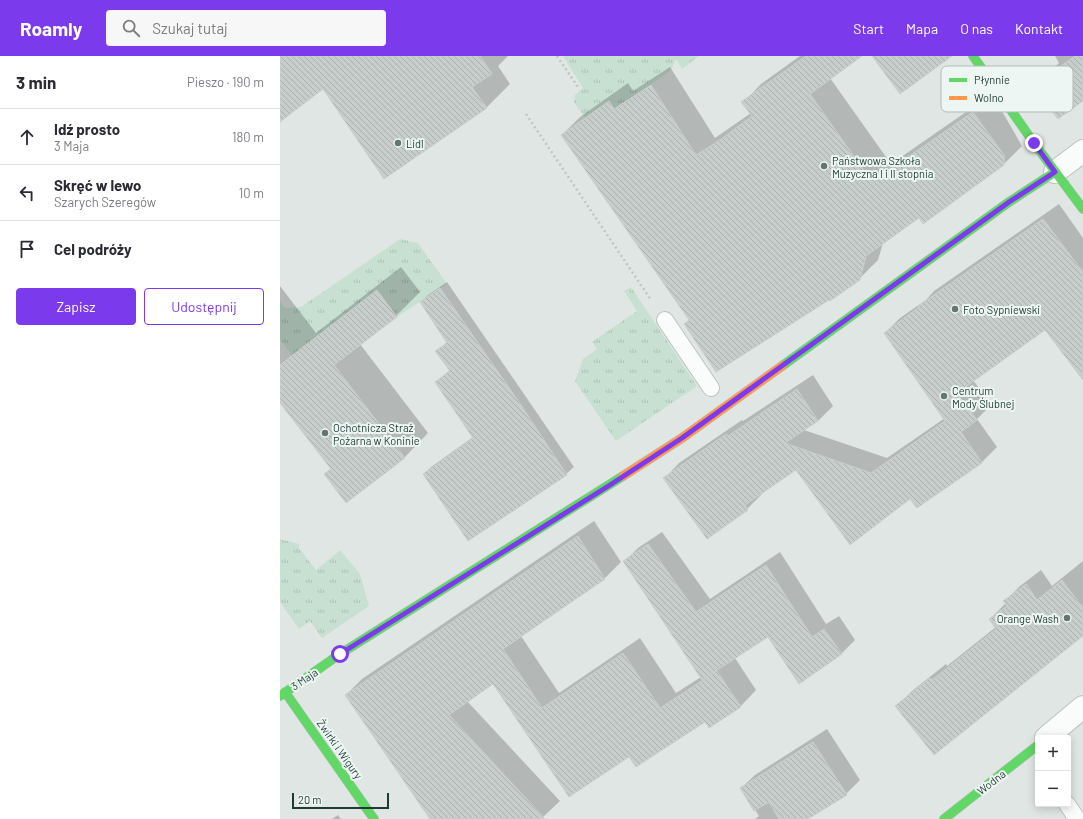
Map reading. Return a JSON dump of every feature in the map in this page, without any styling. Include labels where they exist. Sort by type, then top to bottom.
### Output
[{"type":"street","points":[[973,56],[980,66]]},
{"type":"street","points":[[1013,112],[1083,209]]},
{"type":"street","name":"3 Maja","points":[[282,690],[610,485],[682,438],[1009,202],[1055,172],[1083,151]]},
{"type":"street","name":"Żwirki i Wigury","points":[[282,690],[374,819]]},
{"type":"street","name":"Wodna","points":[[1052,735],[1083,707]]},
{"type":"street","name":"Wodna","points":[[944,819],[1035,750]]},
{"type":"lane","points":[[665,320],[711,388]]},
{"type":"lane","points":[[1069,807],[1076,819]]},
{"type":"path","points":[[557,56],[578,87]]},
{"type":"path","points":[[526,114],[665,320]]},
{"type":"green space","points":[[563,56],[699,56],[682,69],[676,59],[671,70],[637,94],[682,164],[663,178],[609,101],[585,118],[574,102],[575,95],[583,88]]},
{"type":"green space","points":[[400,239],[418,243],[447,284],[397,317],[292,356],[280,339],[280,301],[285,308],[301,307]]},
{"type":"green space","points":[[631,287],[697,386],[616,441],[575,381],[583,359],[597,349],[592,342],[637,311],[624,291]]},
{"type":"green space","points":[[280,539],[299,544],[299,548],[316,570],[340,550],[360,574],[369,606],[322,638],[310,621],[299,629],[280,602]]},
{"type":"building","name":"Lidl","points":[[280,56],[480,56],[492,74],[472,87],[487,108],[384,179],[323,89],[280,122]]},
{"type":"building","points":[[806,56],[862,56],[810,94],[872,182],[973,112],[1004,155],[1004,165],[923,224],[919,218],[866,256],[860,280],[830,301],[829,300],[716,372],[684,324],[689,320],[561,135],[609,101],[614,109],[651,85],[696,155],[720,140],[752,116],[741,102]]},
{"type":"building","points":[[872,56],[952,56],[900,94]]},
{"type":"building","points":[[1075,56],[1083,56],[1083,101],[1073,108],[1073,66],[1061,66]]},
{"type":"building","points":[[1052,112],[1068,112],[1058,119]]},
{"type":"building","points":[[1043,219],[1083,272],[1083,380],[1045,330],[957,393],[977,420],[961,432],[982,463],[917,508],[910,499],[850,545],[796,470],[745,505],[748,510],[707,539],[663,478],[726,434],[728,436],[797,389],[818,421],[785,443],[871,473],[945,421],[884,333],[919,307],[918,306]]},
{"type":"building","points":[[440,288],[523,408],[567,475],[468,541],[423,474],[473,438],[435,382],[450,371],[435,351],[447,343],[420,302]]},
{"type":"building","points":[[377,290],[397,317],[334,365],[405,458],[346,503],[324,474],[331,469],[280,403],[280,365]]},
{"type":"building","points":[[578,536],[605,579],[503,649],[542,708],[623,653],[660,708],[717,671],[741,707],[709,728],[705,722],[636,767],[629,757],[569,797],[493,684],[449,715],[545,819],[430,819],[345,695]]},
{"type":"building","points":[[648,544],[696,612],[766,565],[812,637],[824,629],[842,654],[799,684],[768,637],[702,680],[623,561]]},
{"type":"building","points":[[1062,580],[1083,608],[1083,636],[934,755],[895,706],[930,678],[932,680],[996,629],[989,619],[1007,606],[1003,601],[1026,584],[1037,600]]},
{"type":"building","points":[[813,742],[847,795],[808,819],[779,819],[769,802],[754,811],[740,788]]},
{"type":"traffic: fast","points":[[973,56],[980,66]]},
{"type":"traffic: fast","points":[[1012,112],[1083,209]]},
{"type":"traffic: fast","points":[[782,366],[1009,202],[1055,172]]},
{"type":"traffic: fast","points":[[280,696],[340,654],[623,476]]},
{"type":"traffic: fast","points":[[285,692],[374,819]]},
{"type":"traffic: fast","points":[[944,819],[1035,747]]},
{"type":"traffic: slow","points":[[623,476],[682,438],[782,366]]},
{"type":"place","name":"Lidl","points":[[398,143]]},
{"type":"place","name":"Państwowa Szkoła Muzyczna I i II stopnia","points":[[824,166]]},
{"type":"place","name":"Foto Sypniewski","points":[[955,309]]},
{"type":"place","name":"Centrum Mody Ślubnej","points":[[944,396]]},
{"type":"place","name":"Ochotnicza Straż Pożarna w Koninie","points":[[325,433]]},
{"type":"place","name":"Orange Wash","points":[[1067,618]]},
{"type":"route","points":[[340,654],[610,485],[682,438],[1009,202],[1055,172],[1034,143]]}]
